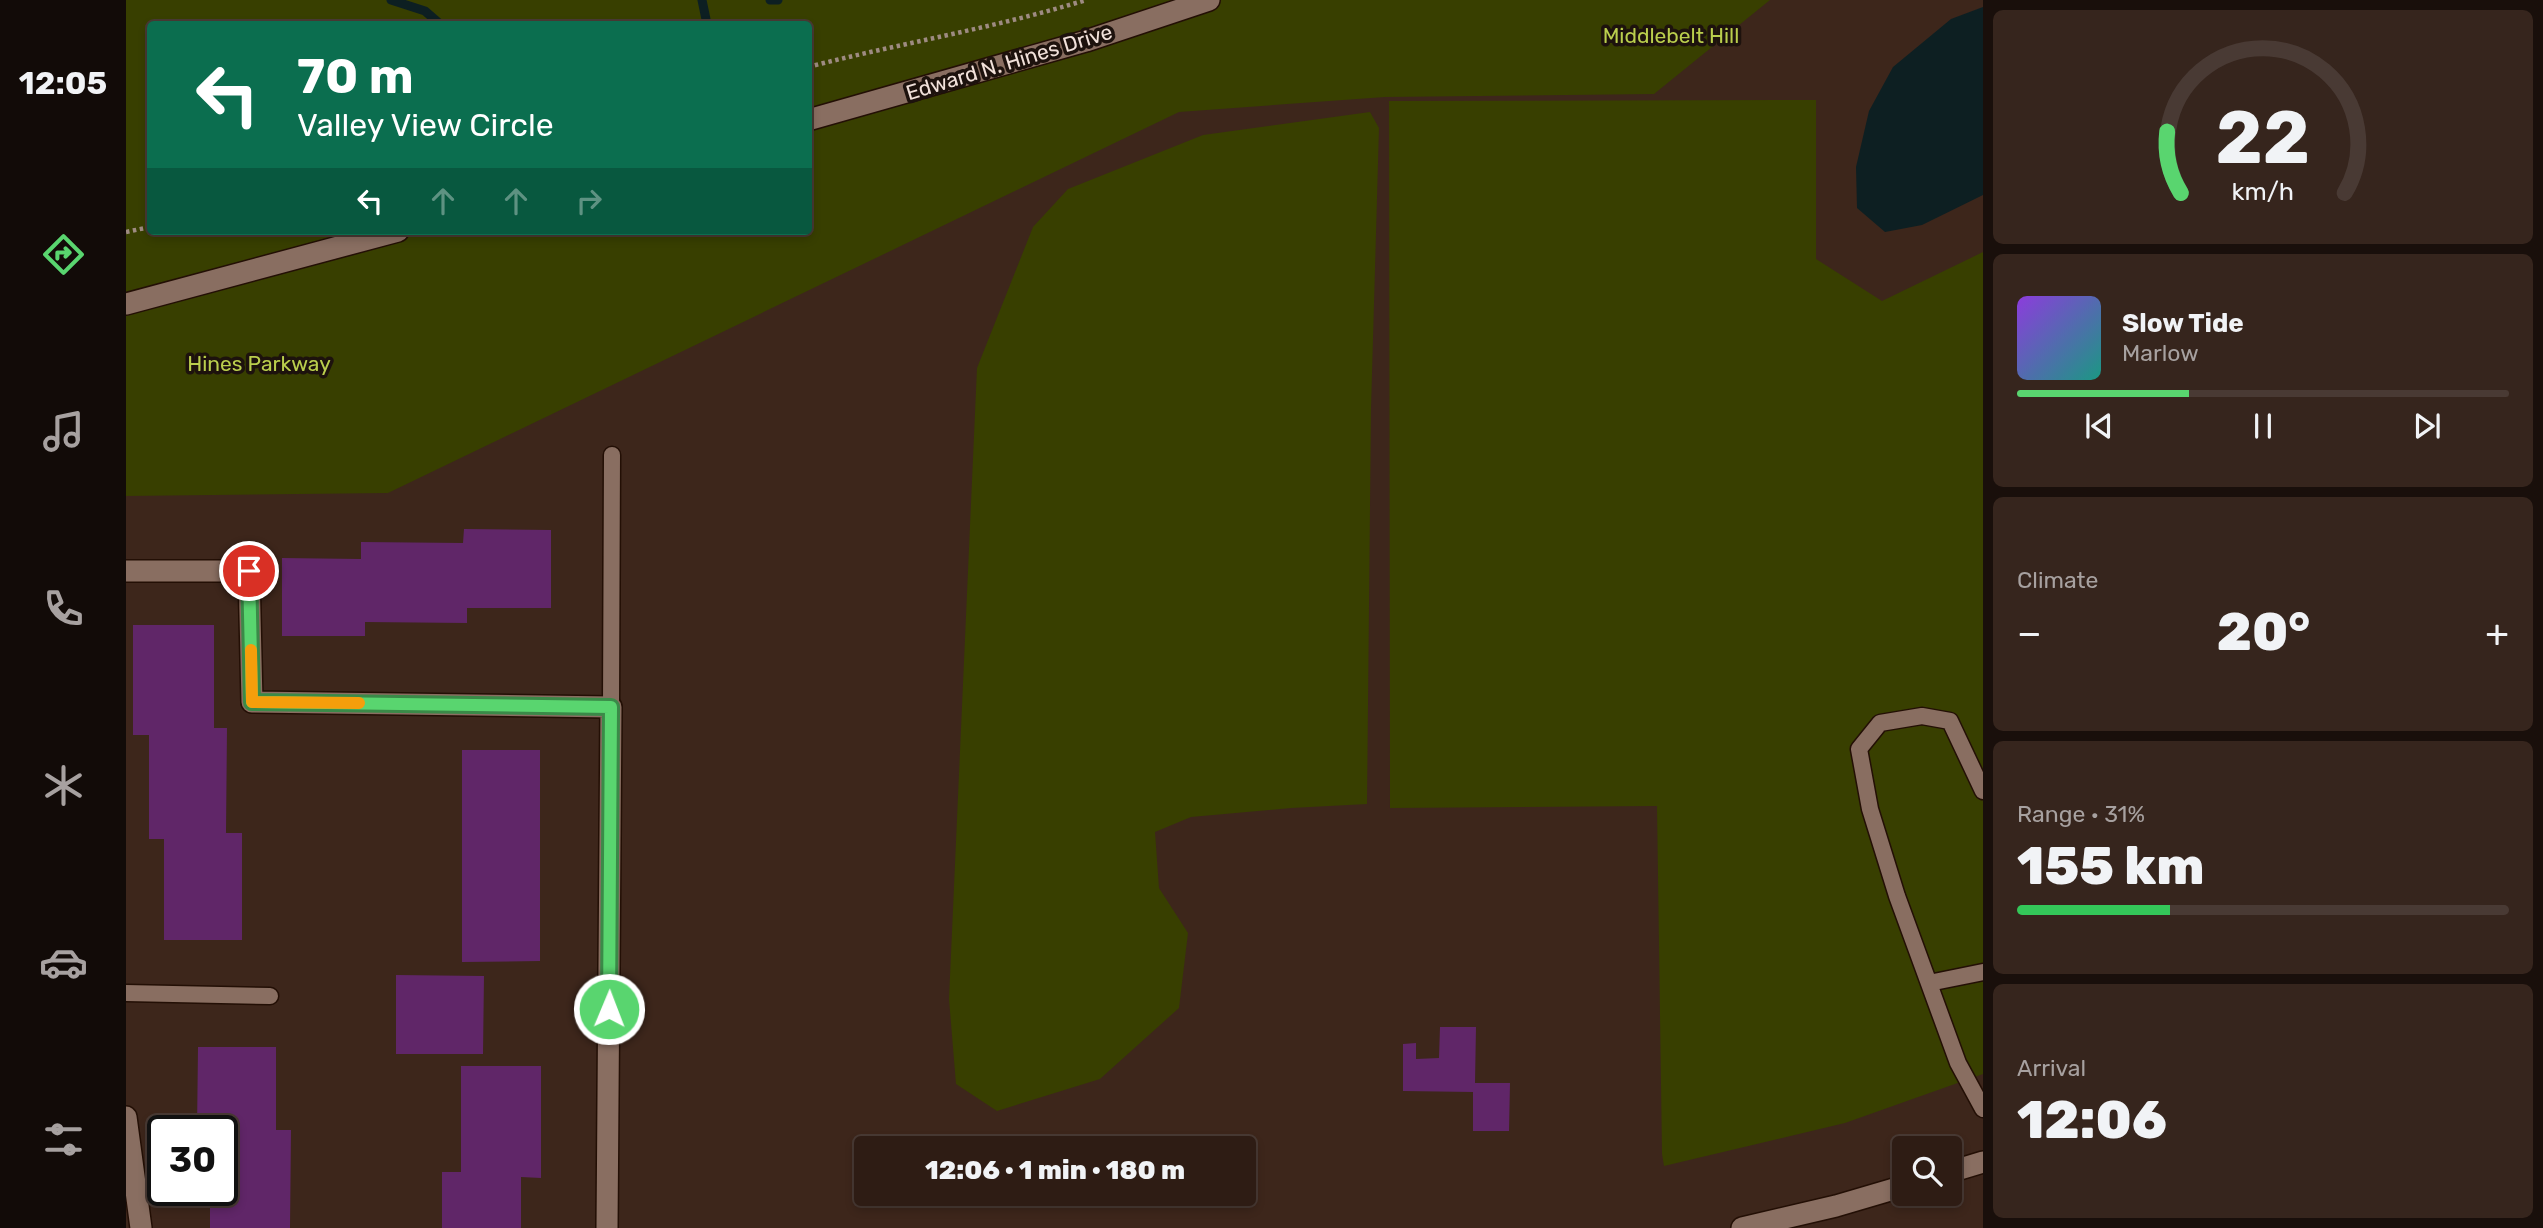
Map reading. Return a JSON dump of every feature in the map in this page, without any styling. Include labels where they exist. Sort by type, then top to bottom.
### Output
[{"type":"street","name":"Edward N. Hines Drive","points":[[812,119],[1086,41],[1209,0]]},
{"type":"street","points":[[126,304],[383,235]]},
{"type":"street","points":[[126,572],[249,571],[252,702],[611,707],[607,1228]]},
{"type":"street","points":[[126,1117],[141,1228]]},
{"type":"street","points":[[1962,1169],[1983,1163]]},
{"type":"street","points":[[1742,1228],[1892,1190]]},
{"type":"lane","points":[[611,707],[612,455]]},
{"type":"lane","points":[[1983,791],[1950,721],[1922,716],[1880,723],[1859,749],[1870,809],[1897,896],[1958,1063],[1983,1109]]},
{"type":"lane","points":[[1928,983],[1983,972]]},
{"type":"lane","points":[[126,993],[271,996]]},
{"type":"path","points":[[812,66],[977,30],[1086,0]]},
{"type":"path","points":[[126,232],[147,228]]},
{"type":"green space","name":"Hines Parkway","points":[[126,0],[1770,0],[1654,94],[1385,97],[1179,112],[388,493],[126,496]]},
{"type":"green space","points":[[1816,100],[1816,259],[1882,301],[1983,252],[1983,1074],[1845,1123],[1664,1166],[1657,806],[1390,808],[1389,101]]},
{"type":"green space","points":[[1370,112],[1379,128],[1371,409],[1367,804],[1191,817],[1155,832],[1159,888],[1188,933],[1179,1008],[1100,1079],[997,1111],[956,1084],[949,999],[977,368],[1033,227],[1068,189],[1203,135]]},
{"type":"shaded area","points":[[1983,7],[1983,195],[1922,225],[1885,232],[1857,208],[1856,167],[1869,111],[1893,67],[1951,19]]},
{"type":"building","points":[[464,529],[551,530],[551,608],[467,608],[467,623],[365,622],[365,636],[282,636],[282,558],[361,559],[361,542],[463,543]]},
{"type":"building","points":[[133,625],[214,625],[214,728],[227,728],[226,833],[242,833],[242,940],[164,940],[164,839],[149,839],[149,735],[133,735]]},
{"type":"building","points":[[462,750],[540,750],[540,961],[462,962]]},
{"type":"building","points":[[396,975],[484,976],[483,1054],[396,1054]]},
{"type":"building","points":[[1440,1027],[1476,1027],[1475,1083],[1510,1083],[1509,1131],[1473,1131],[1473,1092],[1403,1091],[1403,1044],[1416,1043],[1416,1059],[1439,1058]]},
{"type":"building","points":[[198,1047],[276,1047],[276,1130],[291,1130],[290,1228],[210,1228],[210,1206],[238,1206],[238,1115],[197,1115]]},
{"type":"building","points":[[461,1066],[541,1066],[541,1178],[521,1177],[521,1228],[442,1228],[442,1172],[461,1172]]},
{"type":"waterway","points":[[391,0],[425,11],[437,21]]},
{"type":"waterway","points":[[702,0],[706,21]]},
{"type":"waterway","points":[[770,0],[778,0]]},
{"type":"slow traffic","points":[[251,650],[252,702],[359,703]]},
{"type":"route","points":[[249,571],[252,702],[611,707],[609,1009]]},
{"type":"park label","name":"Middlebelt Hill","points":[[1671,35]]}]
